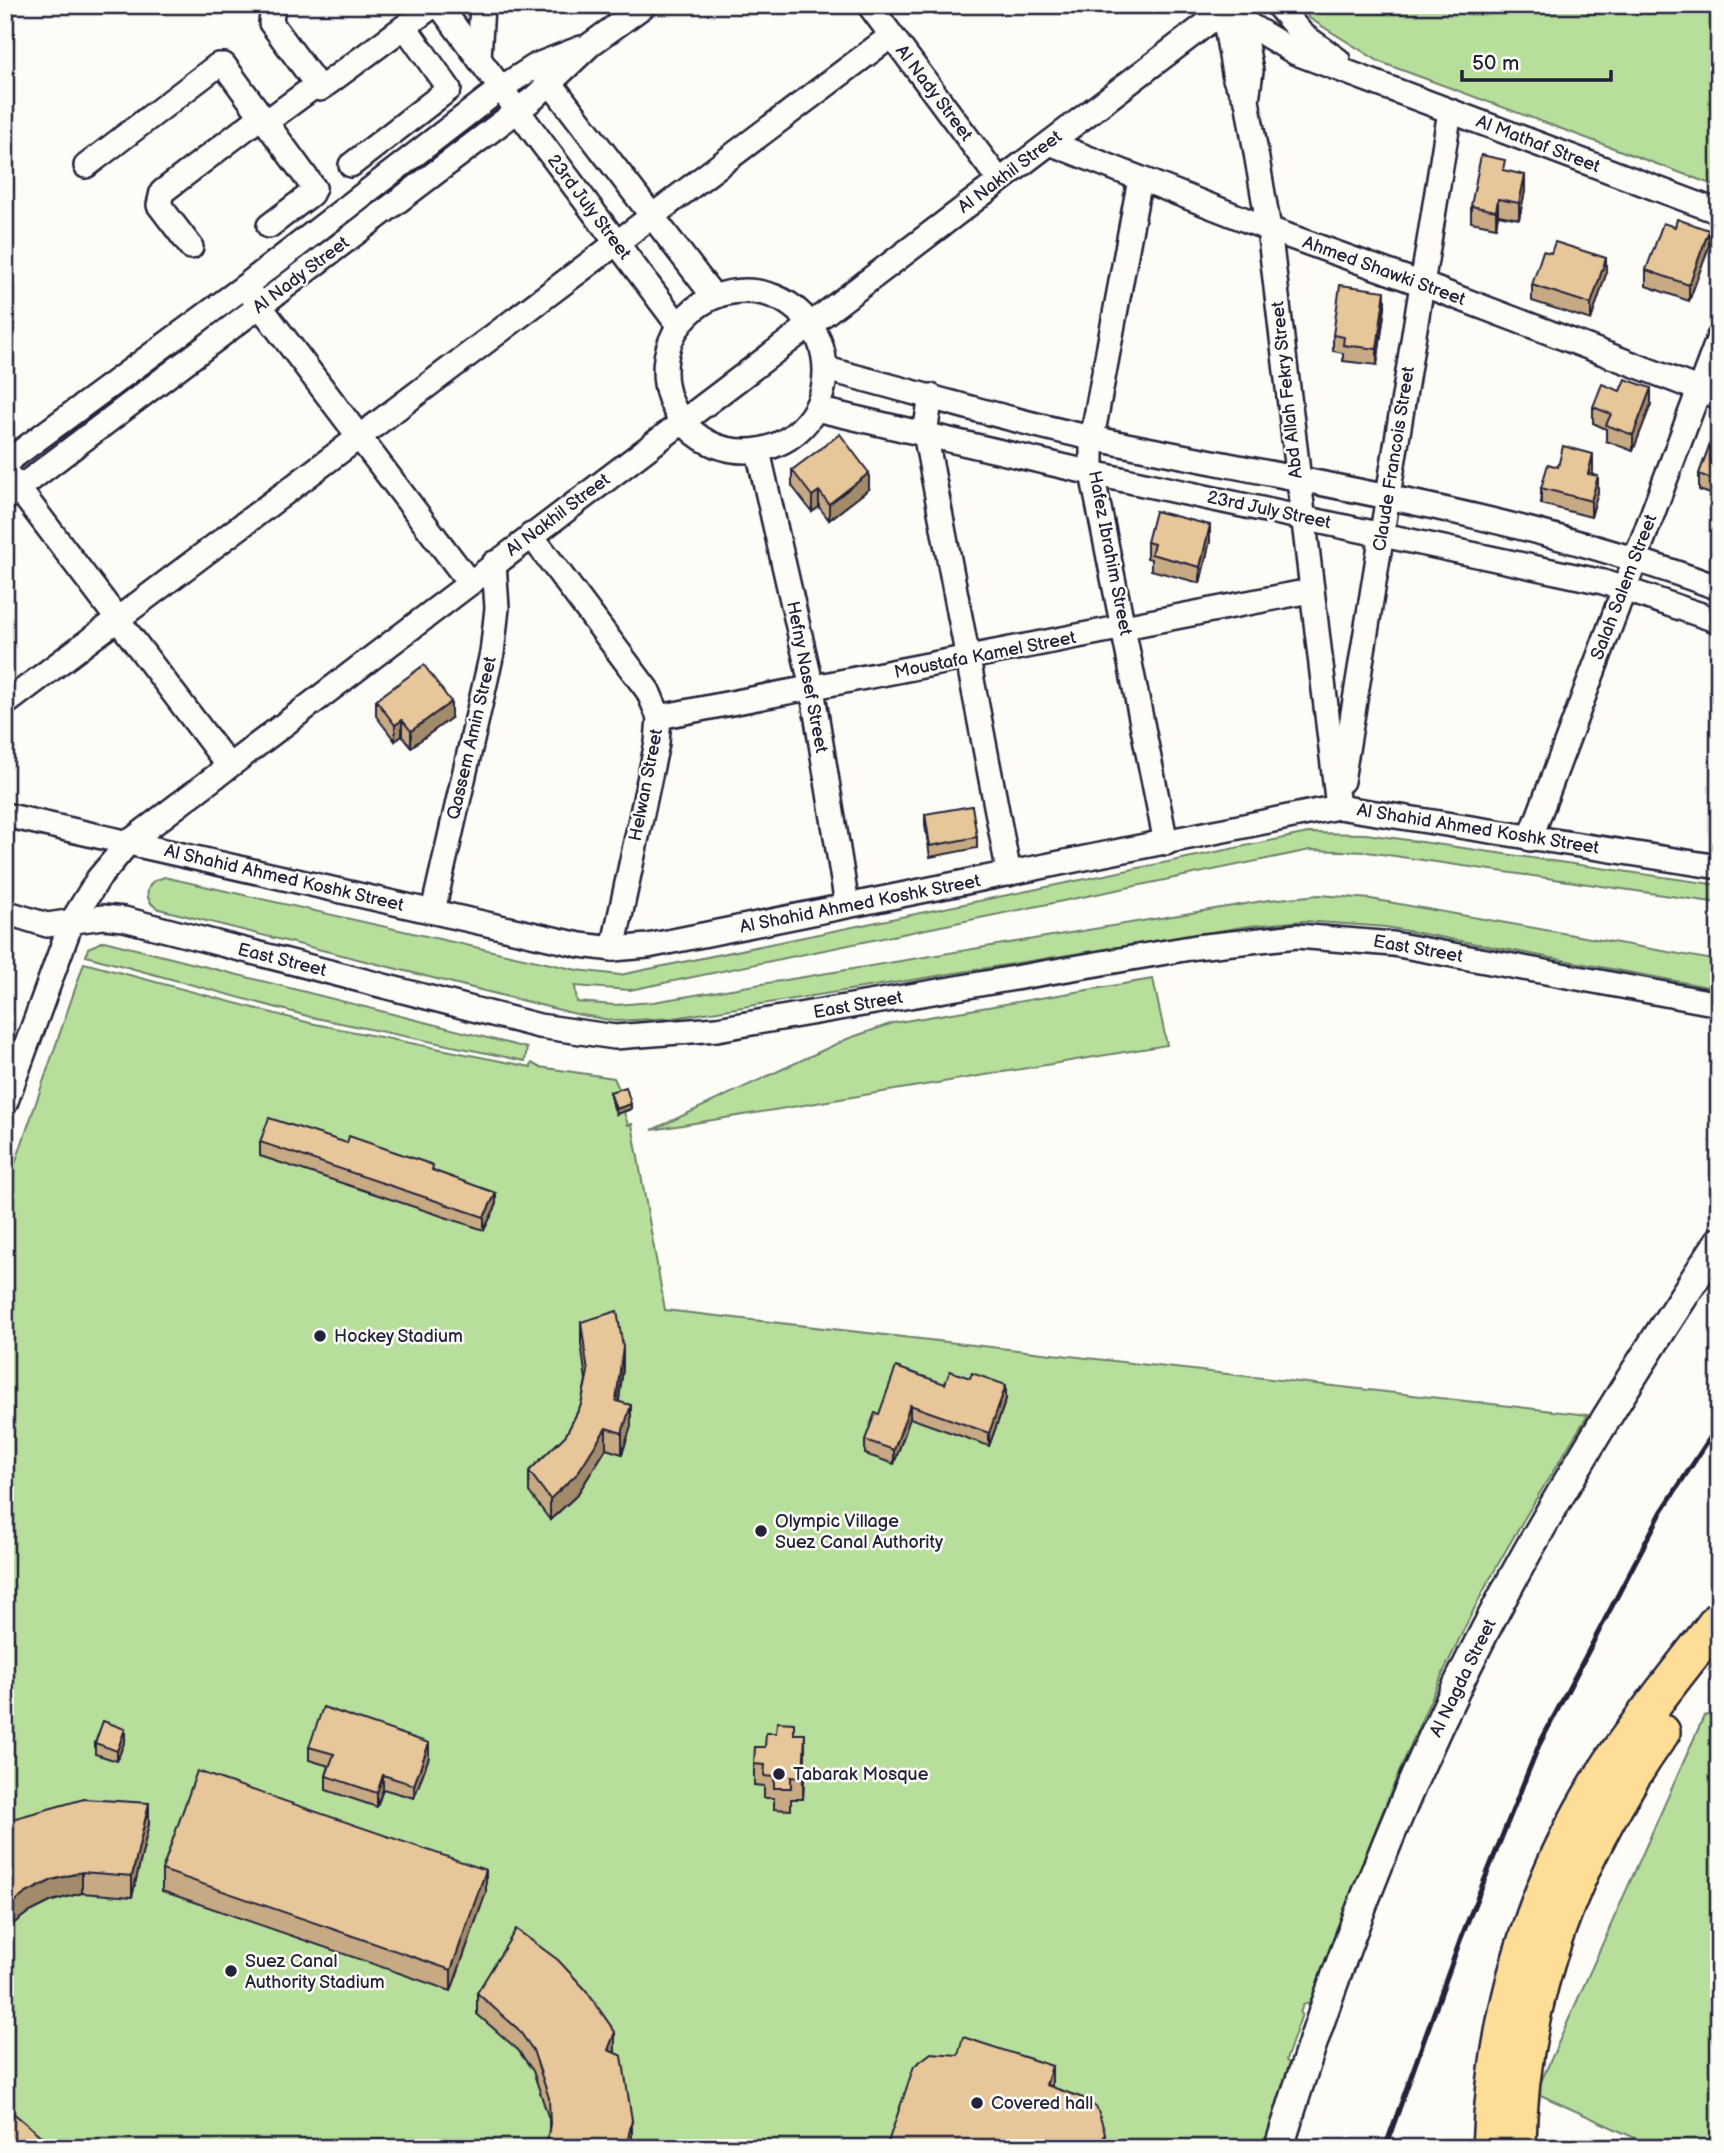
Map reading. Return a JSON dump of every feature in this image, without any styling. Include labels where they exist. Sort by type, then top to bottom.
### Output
[{"type":"main road","points":[[1490,2148],[1497,2061],[1505,2015],[1522,1949],[1546,1884],[1587,1801],[1611,1762],[1715,1645]]},
{"type":"main road","points":[[1518,2148],[1521,2084],[1528,2038],[1550,1947],[1566,1903],[1585,1860],[1630,1778],[1715,1645]]},
{"type":"street","points":[[273,5],[271,23],[315,86],[320,89],[436,5]]},
{"type":"street","name":"23rd July Street","points":[[436,5],[678,326]]},
{"type":"street","points":[[479,59],[482,5]]},
{"type":"street","name":"Al Nady Street","points":[[10,487],[260,306],[551,84],[591,44],[645,5]]},
{"type":"street","name":"Al Nady Street","points":[[869,5],[999,180]]},
{"type":"street","name":"Al Nakhil Street","points":[[5,1104],[71,923],[98,879],[128,843],[999,180],[1230,15],[1254,20],[1267,5]]},
{"type":"street","name":"Al Mathaf Street","points":[[1277,5],[1302,34],[1358,74]]},
{"type":"street","name":"Al Mathaf Street","points":[[1230,15],[1296,53],[1358,74],[1719,212]]},
{"type":"street","name":"Abd Allah Fekry Street","points":[[1230,15],[1235,79],[1247,100],[1269,229],[1301,517],[1338,807]]},
{"type":"street","points":[[351,165],[449,89],[405,27]]},
{"type":"street","points":[[5,704],[891,36]]},
{"type":"street","name":"Al Nady Street","points":[[5,463],[245,286],[500,88],[537,65],[591,44]]},
{"type":"street","points":[[86,166],[221,64],[314,188],[311,194],[269,226]]},
{"type":"street","points":[[537,65],[714,297]]},
{"type":"street","points":[[191,247],[159,205],[162,192],[315,86]]},
{"type":"street","name":"Claude Francois Street","points":[[1338,807],[1450,111]]},
{"type":"street","name":"Ahmed Shawki Street","points":[[1050,143],[1269,229],[1709,393]]},
{"type":"street","name":"Hafez Ibrahim Street","points":[[1140,179],[1092,438],[1092,473],[1166,844]]},
{"type":"street","points":[[343,209],[360,230]]},
{"type":"street","points":[[245,286],[469,582]]},
{"type":"street","points":[[735,291],[757,292],[786,303],[810,323],[818,337],[826,369],[816,410],[801,429],[781,443],[758,451],[737,451],[716,446],[697,436],[681,421],[671,403],[665,374],[669,344],[678,326],[689,314],[714,297],[735,291]]},
{"type":"street","name":"Salah Salem Street","points":[[1530,838],[1634,558],[1709,393],[1719,337]]},
{"type":"street","name":"23rd July Street","points":[[826,369],[1092,438],[1387,497],[1634,558],[1719,588]]},
{"type":"street","points":[[931,396],[925,433],[1009,874]]},
{"type":"street","name":"23rd July Street","points":[[816,410],[1092,473],[1623,587],[1719,621]]},
{"type":"street","name":"Hefny Nasef Street","points":[[758,451],[813,688],[846,905]]},
{"type":"street","points":[[10,487],[118,620],[228,765]]},
{"type":"street","name":"Helwan Street","points":[[531,535],[648,691],[659,717],[657,743],[613,948]]},
{"type":"street","name":"Qassem Amin Street","points":[[433,911],[492,653],[496,608],[494,563]]},
{"type":"street","name":"Moustafa Kamel Street","points":[[659,717],[1310,592]]},
{"type":"street","name":"Al Shahid Ahmed Koshk Street","points":[[5,815],[580,945],[613,948],[648,946],[1166,844],[1338,807],[1719,867]]},
{"type":"street","name":"East Street","points":[[5,912],[39,923],[71,923],[103,917],[124,919],[539,1026],[615,1037],[717,1029],[1196,947],[1297,936],[1394,944],[1719,1004]]},
{"type":"street","name":"Al Nagda Street","points":[[1279,2148],[1345,1951],[1382,1855],[1461,1680],[1513,1577],[1571,1476],[1719,1242]]},
{"type":"green space","points":[[1300,5],[1719,5],[1719,187],[1380,62],[1309,18]]},
{"type":"green space","points":[[1308,833],[1366,834],[1719,885],[1719,903],[1367,852],[1310,850],[630,990],[575,986],[577,1002],[615,1005],[653,1002],[1269,900],[1319,895],[1371,899],[1719,961],[1719,989],[1386,927],[1304,921],[1249,926],[674,1018],[615,1021],[576,1014],[159,909],[148,897],[152,882],[164,877],[577,970],[620,975]]},
{"type":"green space","points":[[104,941],[527,1048],[525,1061],[311,1017],[86,956],[88,948]]},
{"type":"green space","name":"Olympic Village Suez Canal Authority","points":[[84,963],[310,1023],[531,1067],[532,1063],[539,1067],[614,1078],[621,1093],[625,1092],[631,1109],[624,1112],[628,1125],[632,1124],[665,1310],[1588,1415],[1484,1590],[1414,1737],[1360,1869],[1310,2003],[1303,2005],[1300,2013],[1302,2014],[1286,2060],[1290,2065],[1264,2148],[5,2148],[5,1193]]},
{"type":"green space","points":[[1153,979],[1167,1045],[652,1130],[847,1039],[893,1023]]},
{"type":"green space","points":[[1719,1713],[1719,2148],[1657,2148],[1536,2093],[1704,1716]]},
{"type":"building","points":[[1481,155],[1505,160],[1503,170],[1525,175],[1519,203],[1498,199],[1496,211],[1471,206]]},
{"type":"building","points":[[1677,219],[1709,230],[1689,285],[1646,270],[1663,223],[1675,227]]},
{"type":"building","points":[[1555,242],[1606,258],[1591,304],[1532,285],[1543,251],[1551,253]]},
{"type":"building","points":[[1340,285],[1385,291],[1377,349],[1343,345],[1344,337],[1333,335]]},
{"type":"building","points":[[1625,379],[1651,388],[1633,435],[1606,425],[1611,414],[1593,407],[1602,384],[1620,391]]},
{"type":"building","points":[[1719,419],[1719,482],[1699,474]]},
{"type":"building","points":[[840,434],[869,473],[829,504],[819,491],[812,496],[792,470]]},
{"type":"building","points":[[1563,446],[1593,454],[1588,474],[1598,476],[1591,501],[1541,488],[1548,464],[1558,467]]},
{"type":"building","points":[[1155,511],[1210,525],[1200,567],[1151,554],[1154,544],[1147,542]]},
{"type":"building","points":[[424,665],[451,702],[411,731],[402,720],[395,725],[376,700]]},
{"type":"building","points":[[972,806],[977,837],[930,846],[925,814]]},
{"type":"building","points":[[626,1087],[631,1104],[616,1109],[610,1092]]},
{"type":"building","points":[[269,1118],[347,1143],[349,1136],[433,1165],[432,1170],[496,1193],[484,1217],[260,1142]]},
{"type":"building","points":[[617,1311],[623,1347],[616,1401],[631,1405],[622,1433],[606,1428],[577,1474],[550,1499],[529,1471],[566,1435],[581,1405],[588,1372],[581,1322]]},
{"type":"building","points":[[896,1367],[945,1384],[950,1371],[970,1378],[972,1373],[1006,1385],[989,1433],[910,1405],[894,1450],[865,1440],[875,1413],[879,1414]]},
{"type":"building","points":[[323,1707],[429,1743],[414,1785],[383,1775],[377,1793],[326,1776],[334,1754],[309,1747]]},
{"type":"building","points":[[103,1721],[125,1729],[117,1751],[95,1743]]},
{"type":"building","points":[[777,1722],[794,1723],[794,1734],[805,1734],[803,1778],[791,1777],[791,1788],[774,1788],[774,1777],[764,1776],[765,1765],[754,1764],[755,1747],[765,1747],[766,1733],[776,1733]]},
{"type":"building","points":[[197,1771],[486,1870],[451,1970],[162,1870]]},
{"type":"building","points":[[84,1799],[149,1803],[132,1876],[82,1872],[52,1880],[26,1893],[5,1909],[5,1821]]},
{"type":"building","points":[[516,1929],[558,1960],[585,1989],[615,2032],[608,2050],[622,2056],[632,2120],[626,2148],[546,2148],[550,2124],[549,2098],[533,2050],[518,2029],[477,1993]]},
{"type":"building","name":"Covered hall","points":[[963,2037],[1052,2066],[1046,2085],[1083,2098],[1097,2108],[1105,2133],[1100,2148],[886,2148],[914,2066],[931,2053],[958,2055]]},
{"type":"building","points":[[5,2106],[43,2138],[36,2148],[5,2148]]},
{"type":"railway","points":[[1385,2148],[1461,1938],[1539,1745],[1662,1511],[1719,1424]]},
{"type":"place","name":"Hockey Stadium","points":[[320,1336]]},
{"type":"place","name":"Olympic Village Suez Canal Authority","points":[[761,1531]]},
{"type":"place","name":"Tabarak Mosque","points":[[779,1774]]},
{"type":"place","name":"Suez Canal Authority Stadium","points":[[231,1971]]},
{"type":"place","name":"Covered hall","points":[[977,2103]]}]
